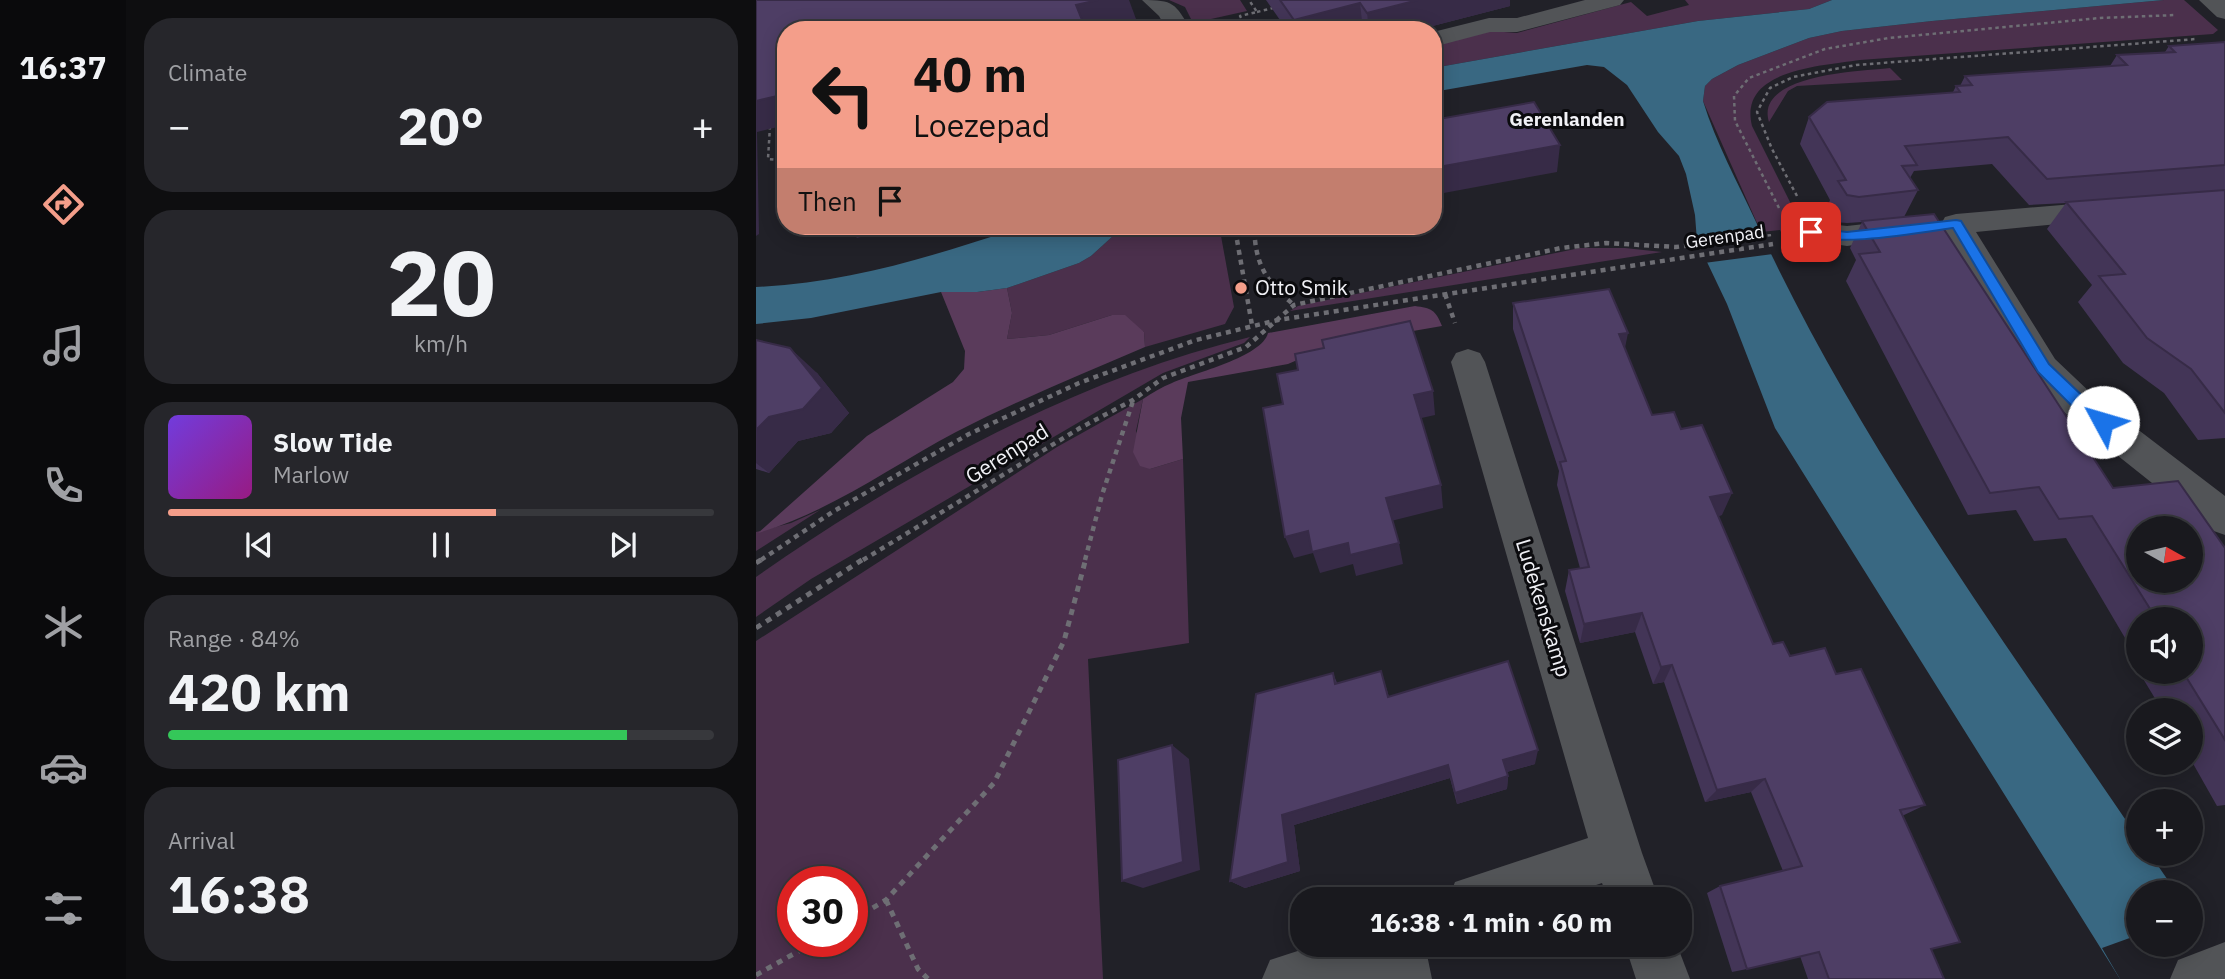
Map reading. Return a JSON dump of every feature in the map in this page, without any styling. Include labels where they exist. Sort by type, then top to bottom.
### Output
[{"type":"street","points":[[1154,0],[1169,12],[1174,21]]},
{"type":"street","points":[[1442,38],[1489,25],[1517,25],[1612,0]]},
{"type":"street","points":[[2211,0],[2225,12]]},
{"type":"street","points":[[1794,236],[1847,236],[2140,209]]},
{"type":"street","points":[[1956,224],[2043,368],[2081,406],[2225,518]]},
{"type":"street","name":"Ludekenskamp","points":[[1468,362],[1629,887]]},
{"type":"street","points":[[1513,887],[1617,853]]},
{"type":"street","points":[[1289,979],[1357,961],[1361,957]]},
{"type":"street","points":[[1401,957],[1405,979]]},
{"type":"street","points":[[1655,957],[1663,979]]},
{"type":"street","points":[[2197,979],[2225,969]]},
{"type":"path","points":[[1249,0],[1257,12]]},
{"type":"path","points":[[1243,21],[1240,16],[1281,6]]},
{"type":"path","name":"Gerenpad","points":[[1780,208],[1735,121],[1734,96],[1749,78],[1825,49],[1889,38],[2100,18],[2178,14]]},
{"type":"path","points":[[1794,236],[1801,204],[1772,149],[1757,112],[1770,88],[1793,77],[1856,65],[2197,39]]},
{"type":"path","points":[[770,115],[768,159],[777,160]]},
{"type":"path","points":[[1237,235],[1237,249],[1252,325]]},
{"type":"path","points":[[1255,235],[1256,261],[1270,285],[1294,305]]},
{"type":"path","name":"Gerenpad","points":[[756,628],[819,586],[1080,428],[1133,400],[1163,378],[1246,347],[1294,305],[1561,248],[1606,243],[1676,247],[1794,236]]},
{"type":"path","name":"Gerenpad","points":[[756,563],[834,511],[969,434],[1023,408],[1149,356],[1252,325],[1278,320],[1681,258],[1794,236]]},
{"type":"path","points":[[868,911],[886,901],[993,783],[1064,641],[1102,495],[1133,400]]},
{"type":"path","points":[[886,901],[918,970],[928,979]]},
{"type":"path","points":[[756,975],[789,957]]},
{"type":"shaded area","points":[[1169,0],[1240,0],[1247,11],[1192,21],[1185,7]]},
{"type":"shaded area","points":[[1685,0],[1832,0],[1809,9],[1698,21],[1442,66],[1442,44],[1491,31],[1517,33],[1631,2],[1647,16],[1689,5]]},
{"type":"shaded area","points":[[2184,0],[2218,30],[2213,34],[1860,60],[1805,68],[1770,82],[1758,92],[1751,107],[1752,126],[1795,212],[1798,228],[1783,236],[1780,230],[1761,232],[1703,101],[1705,86],[1712,79],[1738,65],[1809,38],[1842,31],[1932,21]]},
{"type":"shaded area","points":[[1890,68],[1902,80],[1797,86],[1788,91],[1769,122],[1769,106],[1778,94],[1793,85],[1835,74]]},
{"type":"shaded area","points":[[1114,235],[1221,235],[1234,307],[1225,324],[1145,347],[1144,332],[1112,315],[1049,335],[1007,339],[1012,313],[1007,288],[1079,263]]},
{"type":"shaded area","points":[[1580,248],[1625,248],[1662,252],[1290,311],[1298,306]]},
{"type":"shaded area","points":[[1007,288],[1012,313],[1007,339],[1049,335],[1112,315],[1125,315],[1144,332],[1145,347],[979,420],[835,501],[758,533],[867,436],[953,382],[964,369],[965,351],[941,292],[977,292]]},
{"type":"shaded area","points":[[1415,306],[1432,311],[1438,316],[1442,326],[1332,345],[1288,364],[1188,382],[1181,418],[1183,459],[1150,469],[1140,466],[1133,452],[1143,399],[1153,392],[1241,357],[1263,342],[1268,333]]},
{"type":"shaded area","points":[[1250,337],[1244,343],[1163,373],[811,579],[756,617],[756,577],[870,502],[930,467],[1056,405],[1120,378],[1185,355]]},
{"type":"shaded area","points":[[1143,399],[1136,431],[1150,469],[1183,459],[1189,643],[1088,659],[1103,979],[756,979],[756,641],[1057,447]]},
{"type":"shaded area","points":[[820,510],[756,551],[756,532],[791,523]]},
{"type":"water","points":[[1832,0],[2164,0],[1932,21],[1842,31],[1809,38],[1738,65],[1712,79],[1705,86],[1703,101],[1728,163],[1796,303],[1839,383],[1934,538],[2126,821],[2126,866],[2158,866],[2168,880],[2126,880],[2126,957],[2203,957],[2203,932],[2225,964],[2120,979],[1775,428],[1727,304],[1697,241],[1695,215],[1679,156],[1658,132],[1627,85],[1604,67],[1587,65],[1442,90],[1442,66],[1698,21],[1809,9]]},
{"type":"water","points":[[996,235],[1114,235],[1079,263],[1007,288],[977,292],[941,292],[811,318],[756,324],[756,287],[859,274]]},
{"type":"pier","points":[[1764,232],[1773,254],[1704,263],[1693,242]]},
{"type":"pier","points":[[2203,926],[2225,958],[2225,979],[2120,979],[2102,948],[2126,939],[2126,957],[2203,957]]},
{"type":"building","points":[[756,0],[1098,0],[1076,5],[1082,21],[777,21],[777,96],[756,101]]},
{"type":"building","points":[[1280,0],[1418,0],[1367,13],[1360,3],[1294,20]]},
{"type":"building","points":[[2225,42],[2225,165],[2047,179],[2008,137],[1905,146],[1917,165],[1902,166],[1918,190],[1859,197],[1847,195],[1838,181],[1846,180],[1809,117],[1827,102],[1960,92],[1956,86],[1972,85],[1965,76],[2127,65],[2117,55],[2175,52],[2169,46]]},
{"type":"building","points":[[1534,102],[1560,145],[1442,166],[1442,118]]},
{"type":"building","points":[[2225,190],[2225,413],[2191,369],[2147,338],[2099,276],[2125,274],[2066,202]]},
{"type":"building","points":[[1934,214],[2113,488],[2178,481],[2203,516],[2126,516],[2126,570],[2092,516],[2059,519],[2039,487],[1990,493],[1859,254],[1880,252],[1862,221]]},
{"type":"building","points":[[1609,289],[1628,333],[1619,334],[1652,415],[1674,412],[1681,429],[1702,425],[1732,493],[1710,497],[1773,644],[1783,642],[1790,656],[1825,648],[1836,674],[1861,669],[1925,805],[1900,810],[1960,942],[1931,949],[1944,979],[1829,979],[1819,952],[1747,969],[1720,886],[1802,866],[1765,779],[1717,790],[1672,665],[1661,667],[1642,613],[1584,624],[1569,570],[1589,567],[1560,462],[1566,461],[1513,303]]},
{"type":"building","points":[[1410,321],[1433,391],[1414,395],[1441,485],[1386,498],[1399,543],[1350,555],[1348,543],[1312,552],[1308,531],[1285,537],[1263,408],[1283,404],[1277,374],[1298,370],[1295,354],[1324,348],[1322,340]]},
{"type":"building","points":[[756,340],[790,348],[822,388],[803,409],[769,417],[756,430]]},
{"type":"building","points":[[2203,517],[2225,548],[2225,740],[2203,704],[2203,698],[2199,698],[2190,684],[2203,684],[2203,607],[2149,607],[2140,593],[2203,593]]},
{"type":"building","points":[[1508,661],[1538,750],[1503,760],[1508,776],[1455,793],[1448,765],[1282,815],[1288,862],[1230,881],[1256,694],[1333,673],[1335,684],[1381,671],[1388,697]]},
{"type":"building","points":[[1172,745],[1183,862],[1122,881],[1118,760]]},
{"type":"place","name":"Otto Smik","points":[[1241,288]]},
{"type":"district","name":"Gerenlanden","points":[[1567,119]]},
{"type":"route","points":[[1811,232],[1847,236],[1956,224],[2043,368],[2081,406],[2103,422]]}]
